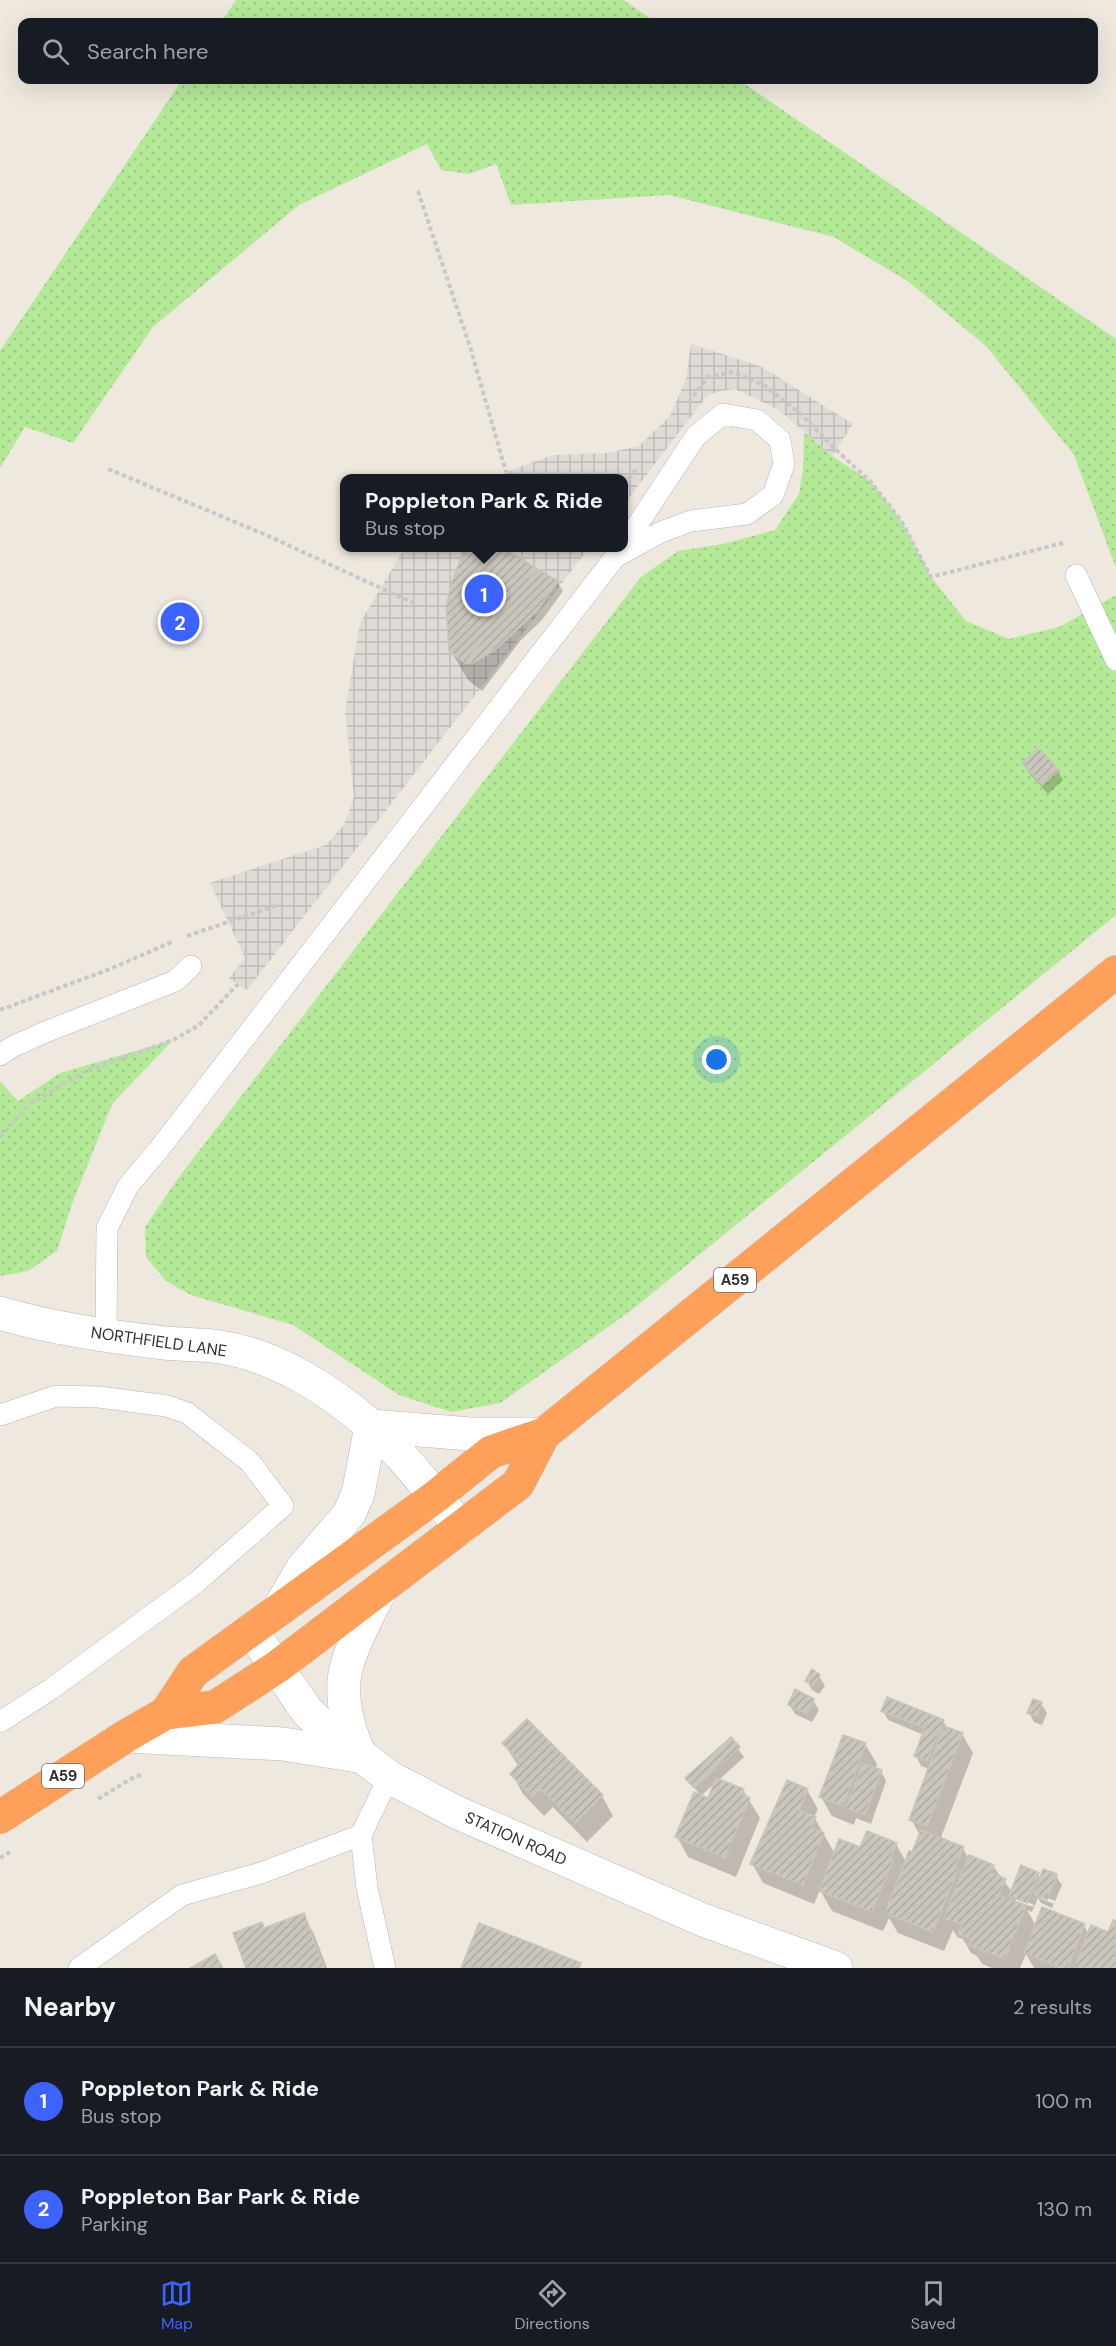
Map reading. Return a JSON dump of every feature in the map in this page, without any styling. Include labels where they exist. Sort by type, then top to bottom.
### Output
[{"type":"highway","name":"A59","points":[[166,1713],[193,1672],[435,1497],[491,1452],[544,1434],[1116,972]]},
{"type":"highway","name":"A59","points":[[0,1817],[166,1713],[215,1707],[277,1668],[518,1484],[544,1434]]},
{"type":"street","name":"NORTHFIELD LANE","points":[[0,1313],[106,1335],[221,1347],[265,1360],[304,1378],[371,1426],[462,1528]]},
{"type":"street","points":[[278,1610],[303,1569],[349,1514],[358,1494],[371,1426],[470,1434],[544,1434]]},
{"type":"street","points":[[361,1757],[349,1727],[344,1680],[354,1646],[380,1591]]},
{"type":"street","name":"STATION ROAD","points":[[251,1630],[307,1711],[322,1726],[388,1777],[456,1812],[703,1920],[836,1968]]},
{"type":"street","points":[[126,1736],[283,1744],[361,1757]]},
{"type":"lane","points":[[628,538],[696,436],[723,414],[757,420],[780,440],[784,464],[772,495],[756,507],[747,513],[691,521],[628,547]]},
{"type":"lane","points":[[106,1335],[107,1228],[128,1186],[160,1148],[618,552]]},
{"type":"lane","points":[[1076,575],[1116,660]]},
{"type":"lane","points":[[0,1055],[43,1033],[175,981],[191,966]]},
{"type":"lane","points":[[0,1415],[56,1396],[99,1397],[167,1406],[187,1413],[250,1462],[283,1506],[197,1582],[51,1689],[0,1722]]},
{"type":"lane","points":[[385,1968],[367,1888],[361,1835],[388,1777]]},
{"type":"lane","points":[[79,1968],[182,1895],[261,1873],[361,1835]]},
{"type":"path","points":[[418,191],[471,350],[506,472]]},
{"type":"path","points":[[687,404],[708,377],[733,372],[764,385],[801,414],[871,482],[902,522],[931,577],[1063,543]]},
{"type":"path","points":[[628,480],[645,458]]},
{"type":"path","points":[[108,469],[264,534],[413,603]]},
{"type":"path","points":[[0,1010],[110,969],[187,936],[281,904]]},
{"type":"path","points":[[0,1137],[30,1103],[84,1072],[173,1040],[198,1026],[238,984]]},
{"type":"path","points":[[96,1800],[134,1777],[153,1771]]},
{"type":"path","points":[[0,1858],[19,1846]]},
{"type":"green space","points":[[236,0],[623,0],[650,18],[224,18]]},
{"type":"green space","points":[[179,84],[745,84],[1116,339],[1116,568],[1074,455],[987,347],[909,282],[834,237],[669,195],[511,205],[496,164],[469,174],[441,170],[427,144],[299,205],[153,327],[73,443],[25,427],[0,468],[0,351]]},
{"type":"green space","points":[[804,432],[832,456],[871,482],[902,522],[931,577],[966,621],[1009,639],[1059,627],[1116,595],[1116,915],[628,1313],[500,1403],[451,1412],[399,1395],[293,1325],[191,1295],[166,1281],[146,1257],[145,1227],[179,1177],[641,577],[678,551],[723,544],[775,530],[799,494],[803,470]]},
{"type":"green space","points":[[173,1040],[112,1104],[72,1204],[57,1251],[28,1271],[0,1276],[0,1081],[18,1101],[60,1073]]},
{"type":"shaded area","points":[[691,344],[762,367],[853,424],[832,456],[779,410],[735,389],[720,391],[707,396],[628,499],[628,474],[502,474],[552,455],[607,453],[639,446],[670,416],[686,379]]},
{"type":"shaded area","points":[[403,552],[463,552],[452,581],[446,608],[449,651],[465,663],[537,570],[508,552],[586,552],[247,990],[229,978],[245,958],[210,883],[326,845],[344,825],[354,797],[345,712],[360,623]]},
{"type":"building","points":[[463,552],[508,552],[537,569],[465,663],[449,651],[446,607],[452,581]]},
{"type":"building","points":[[537,569],[558,581],[537,611],[495,650],[473,663],[465,663]]},
{"type":"building","points":[[1039,748],[1059,770],[1042,785],[1022,763]]},
{"type":"building","points":[[812,1669],[820,1675],[813,1686],[805,1681]]},
{"type":"building","points":[[795,1689],[814,1699],[807,1714],[788,1705]]},
{"type":"building","points":[[887,1697],[944,1720],[927,1761],[914,1756],[925,1728],[881,1711]]},
{"type":"building","points":[[1033,1699],[1042,1702],[1037,1717],[1027,1713]]},
{"type":"building","points":[[527,1719],[603,1795],[575,1823],[541,1789],[533,1797],[510,1774],[521,1762],[502,1743]]},
{"type":"building","points":[[944,1726],[963,1733],[927,1826],[909,1820]]},
{"type":"building","points":[[843,1735],[866,1743],[843,1806],[819,1797]]},
{"type":"building","points":[[731,1737],[740,1747],[694,1788],[685,1778]]},
{"type":"building","points":[[863,1763],[882,1770],[865,1815],[846,1808]]},
{"type":"building","points":[[716,1778],[744,1789],[742,1794],[750,1798],[725,1858],[675,1837],[694,1792],[708,1798]]},
{"type":"building","points":[[787,1780],[808,1789],[799,1810],[816,1817],[811,1828],[824,1833],[803,1885],[750,1864]]},
{"type":"building","points":[[921,1830],[964,1847],[955,1868],[958,1869],[933,1932],[885,1913],[909,1851],[912,1852]]},
{"type":"building","points":[[867,1831],[897,1843],[890,1859],[893,1860],[872,1912],[819,1891],[839,1839],[860,1847]]},
{"type":"building","points":[[969,1855],[994,1865],[991,1873],[1006,1879],[999,1895],[1026,1906],[1005,1959],[969,1945],[971,1939],[958,1934],[962,1924],[944,1918]]},
{"type":"building","points":[[1021,1865],[1039,1873],[1027,1903],[1009,1896]]},
{"type":"building","points":[[1043,1869],[1057,1874],[1047,1900],[1034,1894]]},
{"type":"building","points":[[1042,1907],[1085,1924],[1068,1968],[1061,1968],[1024,1953]]},
{"type":"building","points":[[304,1913],[324,1968],[246,1968],[233,1933],[262,1922],[264,1928]]},
{"type":"building","points":[[1113,1920],[1116,1921],[1116,1968],[1074,1968],[1091,1925],[1108,1932]]},
{"type":"building","points":[[479,1923],[528,1942],[518,1968],[461,1968]]},
{"type":"building","points":[[528,1942],[581,1963],[579,1968],[518,1968]]},
{"type":"building","points":[[215,1954],[223,1968],[190,1968]]},
{"type":"place","name":"Poppleton Park & Ride","points":[[484,594]]},
{"type":"place","name":"Poppleton Bar Park & Ride","points":[[180,622]]}]
